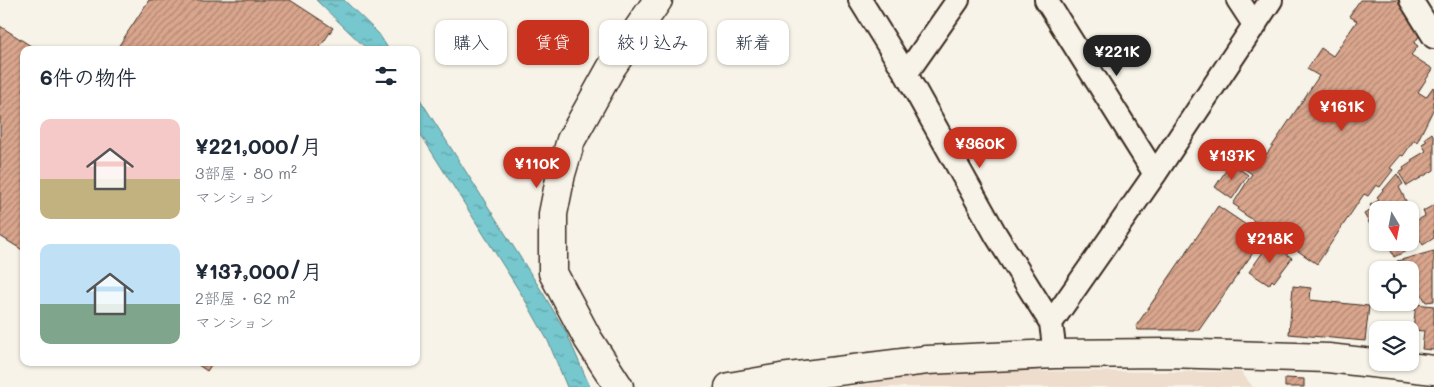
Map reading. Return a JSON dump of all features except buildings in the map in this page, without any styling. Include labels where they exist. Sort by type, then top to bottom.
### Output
[{"type":"street","points":[[619,387],[588,339],[553,273],[553,214],[561,174],[571,140],[611,68],[658,0]]},
{"type":"street","points":[[860,0],[906,74],[996,235],[1051,323],[1055,354]]},
{"type":"street","points":[[906,74],[958,0]]},
{"type":"street","points":[[1046,0],[1155,174]]},
{"type":"street","points":[[1238,0],[1255,26]]},
{"type":"street","points":[[1051,323],[1155,174],[1271,0]]},
{"type":"street","points":[[1411,0],[1434,37]]},
{"type":"street","points":[[729,387],[781,378],[927,360],[1055,354],[1168,353],[1328,358],[1434,370]]},
{"type":"shaded area","points":[[941,371],[1241,372],[1253,387],[851,387]]},
{"type":"water","points":[[316,0],[344,0],[379,34],[386,46],[364,46]]},
{"type":"water","points":[[420,99],[566,332],[590,387],[567,387],[548,341],[525,300],[420,133]]}]
